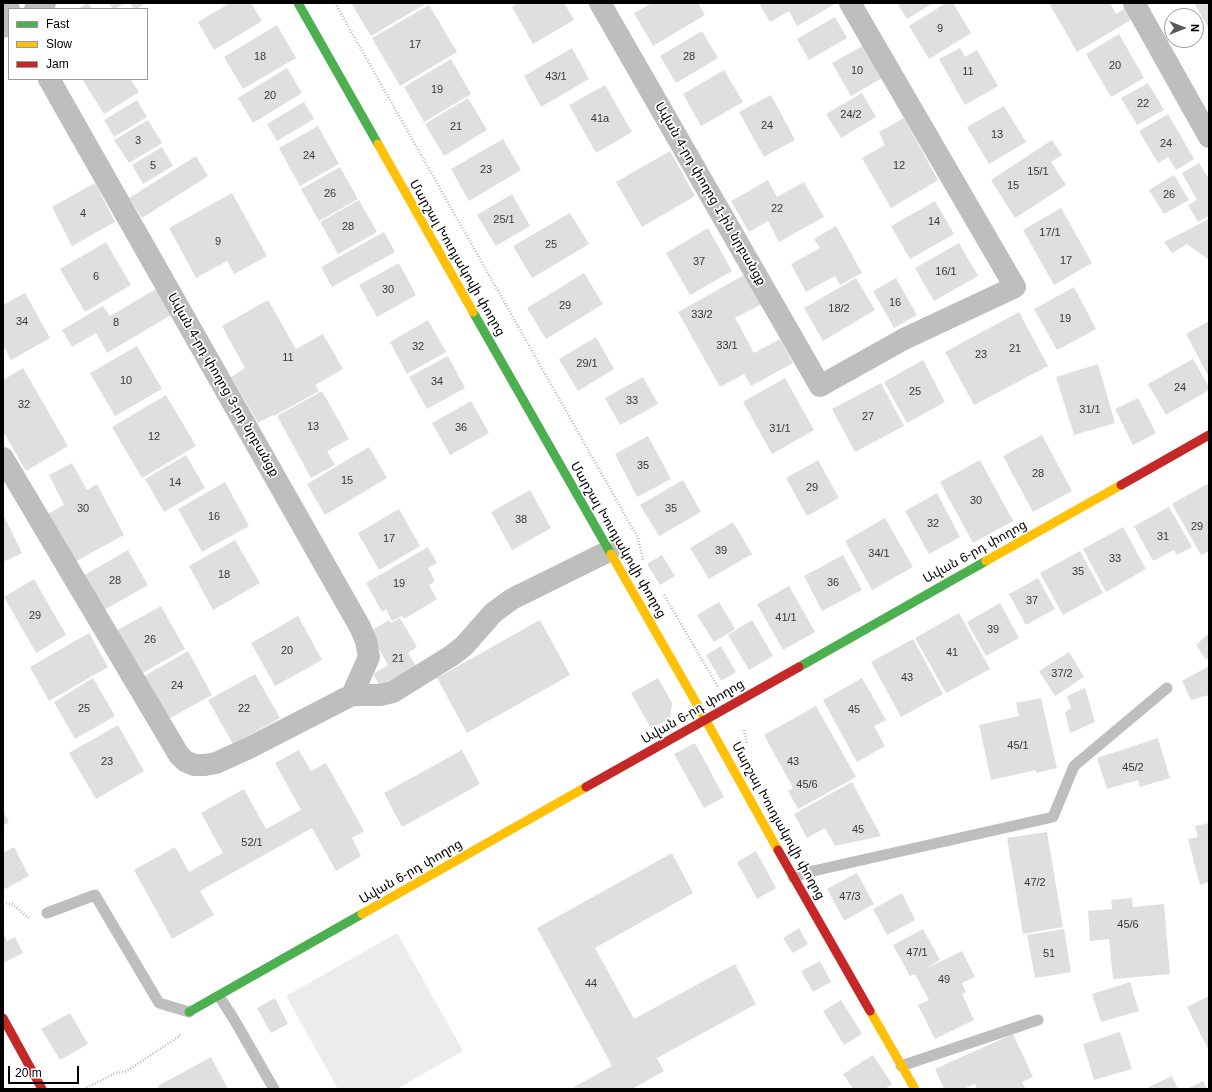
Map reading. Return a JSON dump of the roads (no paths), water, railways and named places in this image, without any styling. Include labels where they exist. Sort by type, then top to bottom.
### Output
[{"type":"street","name":"Մարշալ Խուդյակովի փողոց","points":[[298,3],[706,720],[793,877],[915,1089]]},
{"type":"street","name":"Ավան 4-րդ փողոց 1-ին նրբանցք","points":[[600,3],[820,386],[904,340],[1015,288],[850,3]]},
{"type":"street","points":[[1134,3],[1209,137]]},
{"type":"street","name":"Ավան 4-րդ փողոց 3-րդ նրբանցք","points":[[50,80],[360,627],[366,641],[369,657],[352,695]]},
{"type":"street","name":"Ավան 6-րդ փողոց","points":[[189,1012],[1209,435]]},
{"type":"street","points":[[3,458],[179,755],[185,762],[194,765],[216,763],[249,748],[352,695],[380,695],[393,692],[452,656],[464,646],[493,612],[512,598],[609,551]]},
{"type":"street","points":[[3,1018],[42,1089]]},
{"type":"lane","points":[[793,877],[813,871],[1053,817],[1074,766],[1167,688]]},
{"type":"lane","points":[[47,913],[95,895],[159,1003],[189,1012]]},
{"type":"lane","points":[[219,996],[274,1089]]},
{"type":"lane","points":[[901,1066],[1038,1020]]}]
